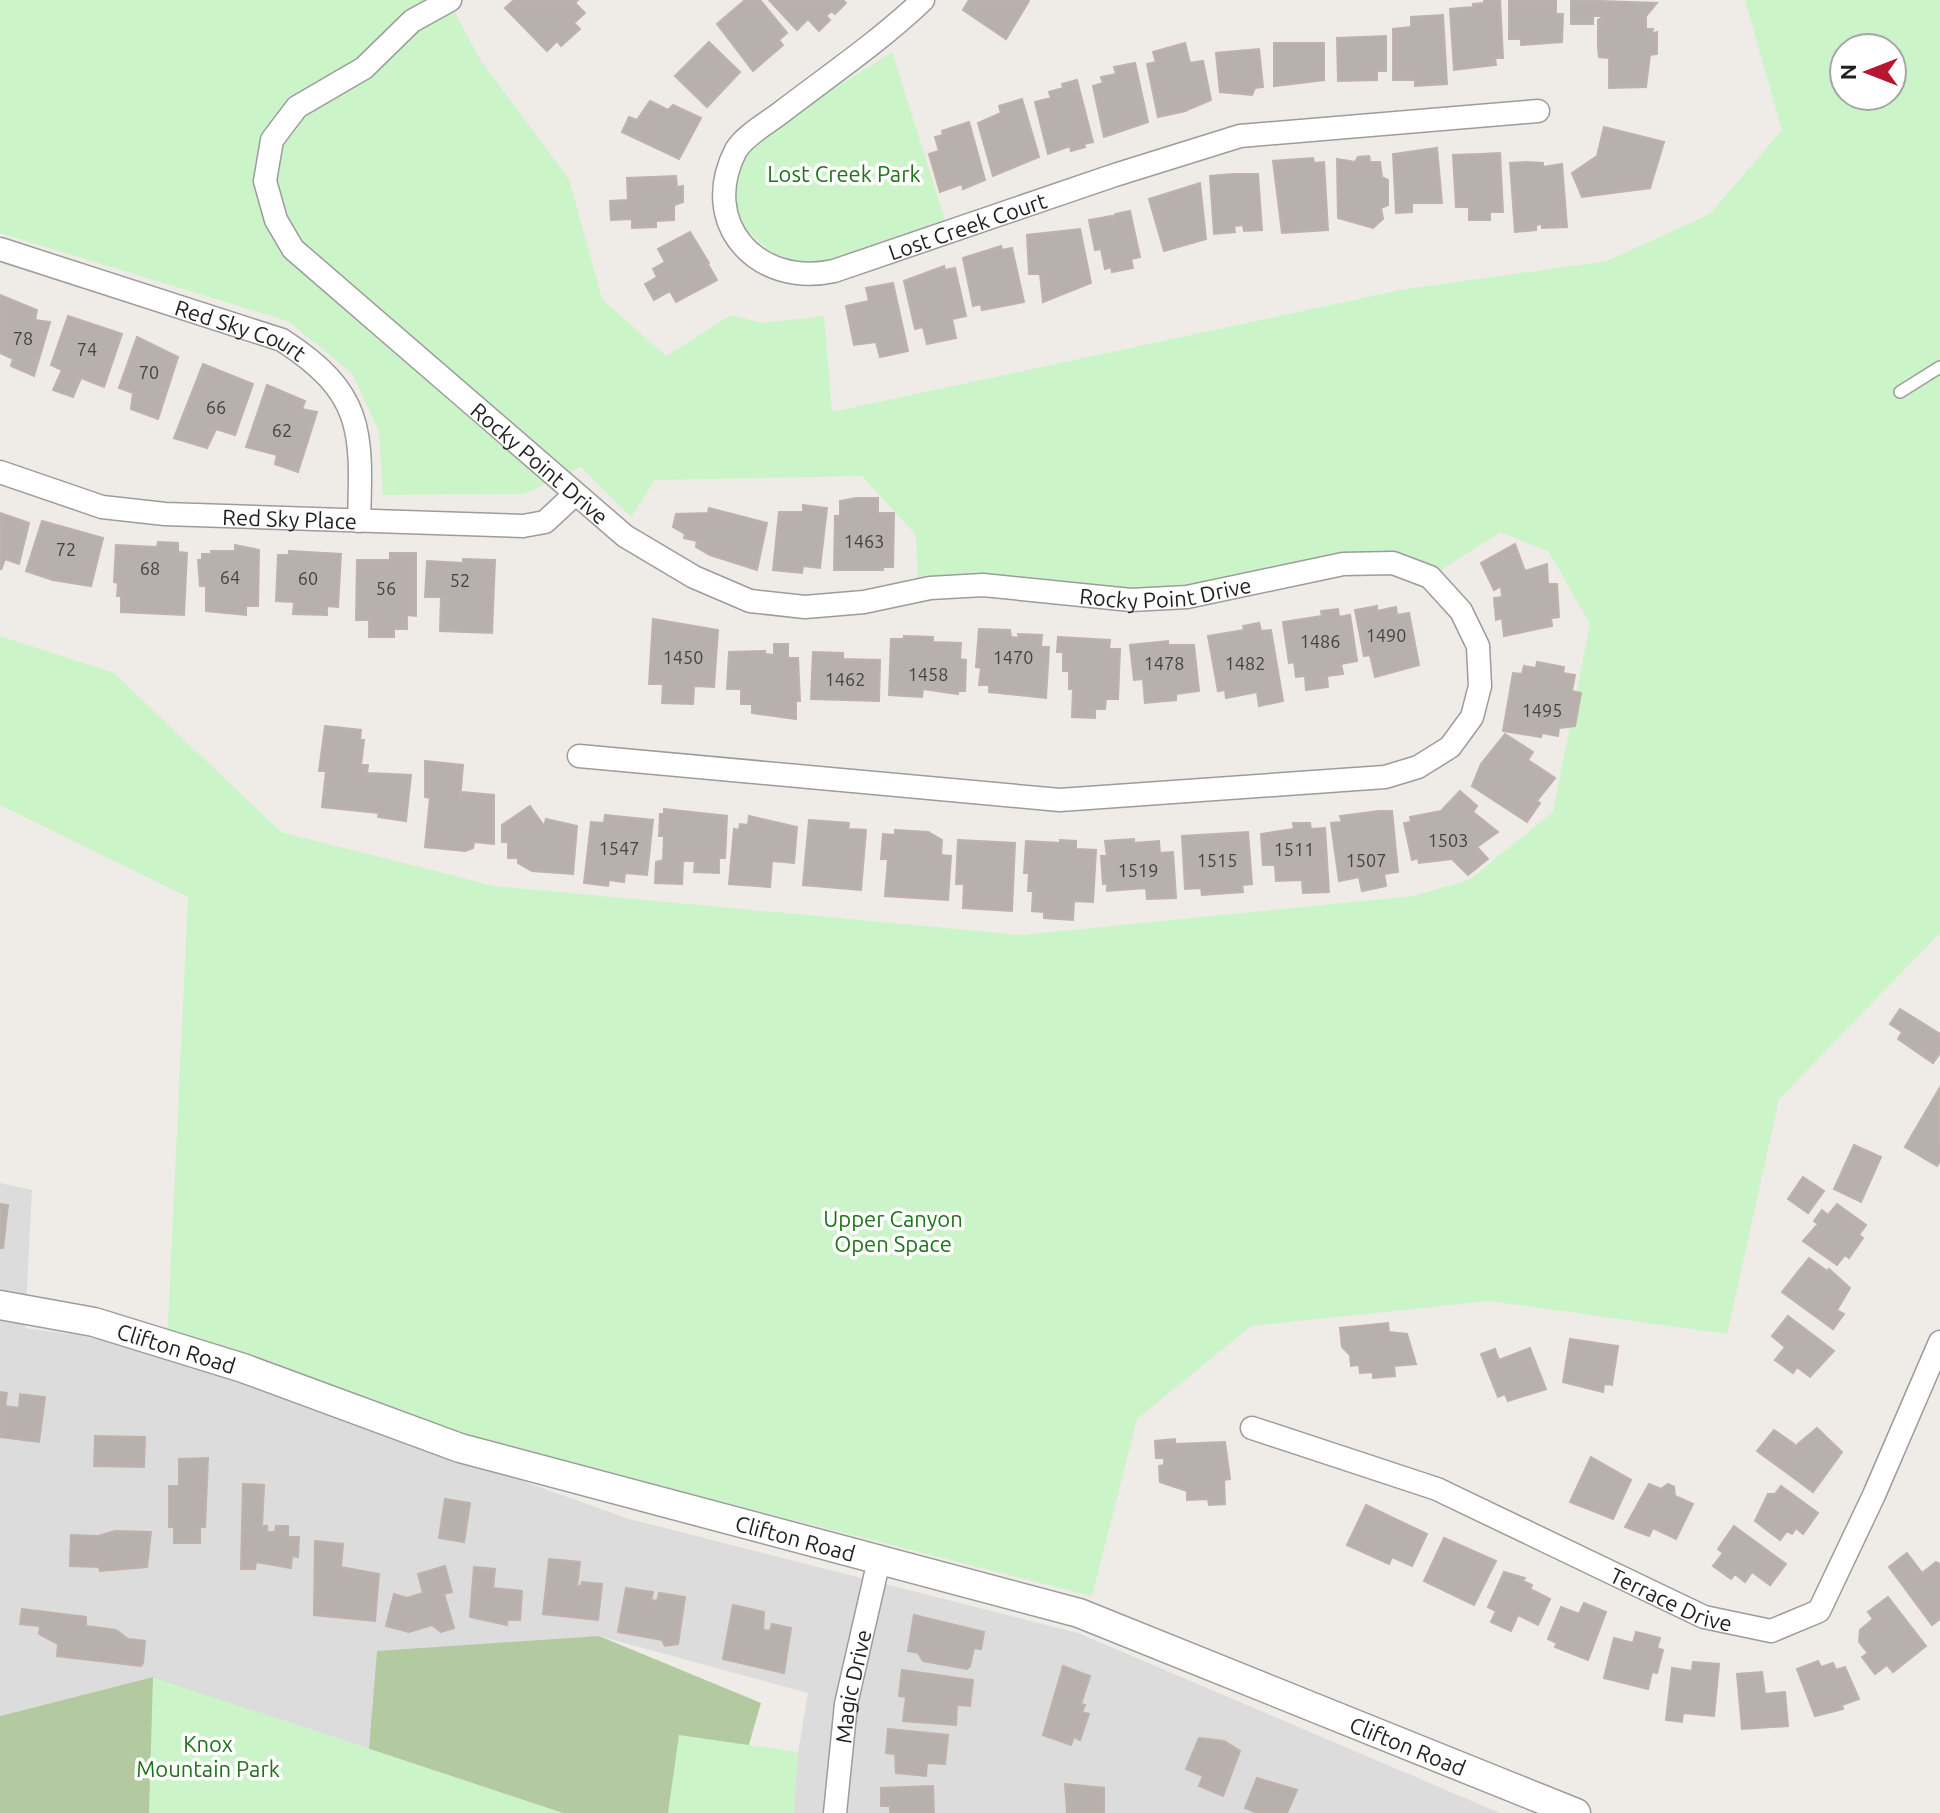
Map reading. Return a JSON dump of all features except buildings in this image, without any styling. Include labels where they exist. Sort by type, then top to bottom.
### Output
[{"type":"street","name":"Rocky Point Drive","points":[[450,0],[412,21],[364,68],[297,107],[272,140],[265,181],[276,220],[293,249],[625,536],[694,577],[750,601],[805,607],[864,602],[930,588],[983,585],[1131,600],[1187,597],[1343,564],[1393,563],[1430,577],[1461,611],[1478,646],[1480,686],[1472,717],[1450,747],[1418,767],[1385,777],[1060,800],[579,756]]},
{"type":"street","name":"Lost Creek Court","points":[[923,0],[904,19],[739,146],[723,187],[726,209],[740,244],[766,266],[816,275],[834,271],[1127,170],[1240,136],[1538,111]]},
{"type":"street","name":"Red Sky Court","points":[[0,249],[282,340],[316,362],[341,390],[358,428],[359,521]]},
{"type":"street","name":"Red Sky Place","points":[[0,472],[102,507],[165,514],[523,526],[545,522],[574,495]]},
{"type":"street","name":"Clifton Road","points":[[0,1305],[94,1322],[243,1368],[460,1448],[1079,1613],[1576,1813]]},
{"type":"street","name":"Terrace Drive","points":[[1252,1428],[1437,1489],[1704,1617],[1771,1631],[1819,1611],[1874,1495],[1940,1342]]},
{"type":"street","name":"Magic Drive","points":[[835,1813],[846,1704],[879,1560]]},
{"type":"lane","points":[[1900,392],[1940,367]]},
{"type":"shaded area","points":[[0,1183],[32,1190],[25,1328],[83,1336],[177,1357],[629,1519],[1078,1633],[1500,1813],[794,1813],[794,1778],[808,1693],[599,1636],[370,1749],[153,1677],[0,1716]]},
{"type":"green space","name":"Upper Canyon Open Space","points":[[0,0],[448,0],[481,61],[569,179],[602,299],[666,356],[731,315],[762,323],[824,316],[832,412],[1400,290],[1607,261],[1710,214],[1782,130],[1745,0],[1940,0],[1940,933],[1779,1099],[1727,1334],[1490,1301],[1251,1326],[1137,1419],[1092,1596],[468,1437],[167,1344],[188,897],[0,805],[0,636],[114,673],[281,832],[494,886],[1022,935],[1413,896],[1469,880],[1553,812],[1590,624],[1549,552],[1500,532],[1433,575],[1394,559],[1187,594],[918,582],[916,535],[862,476],[655,480],[631,517],[581,467],[524,494],[383,495],[379,431],[352,373],[288,321],[0,233]]},
{"type":"green space","name":"Lost Creek Park","points":[[892,52],[945,220],[816,264],[777,257],[746,230],[733,202],[733,169],[758,137]]},
{"type":"green space","points":[[599,1636],[761,1703],[743,1765],[721,1813],[0,1813],[0,1716],[153,1677],[369,1749],[377,1651]]},
{"type":"green space","name":"Knox Mountain Park","points":[[153,1677],[563,1813],[149,1813]]},
{"type":"green space","points":[[679,1735],[798,1752],[794,1813],[668,1813]]}]
